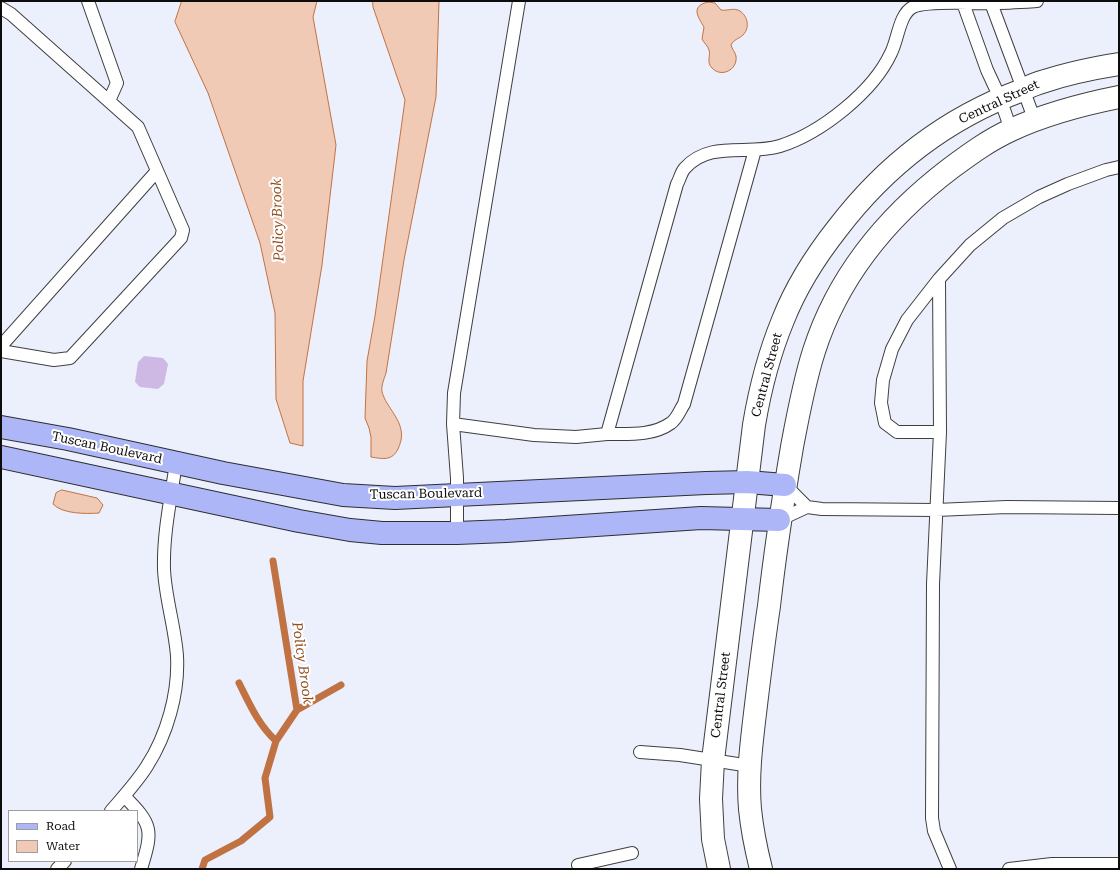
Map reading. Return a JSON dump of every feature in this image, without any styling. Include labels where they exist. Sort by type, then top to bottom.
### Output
[{"type":"main road","name":"Tuscan Boulevard","points":[[1,427],[68,439],[223,473],[343,495],[396,498],[706,482],[747,482],[786,485]]},
{"type":"main road","points":[[1,457],[299,521],[350,530],[382,533],[457,533],[701,518],[779,520]]},
{"type":"street","name":"Central Street","points":[[719,869],[713,839],[711,799],[713,760],[755,418],[770,353],[798,286],[820,251],[848,214],[877,182],[904,158],[956,121],[1000,98],[1044,81],[1095,68],[1119,64]]},
{"type":"street","points":[[761,869],[754,842],[750,808],[750,766],[753,727],[779,520],[802,392],[815,348],[835,299],[869,246],[902,209],[938,178],[974,152],[1011,130],[1035,120],[1090,103],[1119,97]]},
{"type":"lane","points":[[88,1],[117,84],[108,101]]},
{"type":"lane","points":[[457,533],[457,478],[453,424],[454,393],[519,1]]},
{"type":"lane","points":[[607,434],[677,184],[684,169],[693,161],[708,152],[755,150],[779,146],[804,136],[830,120],[858,97],[882,70],[892,52],[904,15],[912,7],[926,3],[991,4],[1036,1]]},
{"type":"lane","points":[[963,3],[987,70],[1000,98],[1011,130]]},
{"type":"lane","points":[[991,4],[1035,120]]},
{"type":"lane","points":[[1,8],[11,14],[138,127],[183,230],[181,238],[70,358],[54,360],[1,351]]},
{"type":"lane","points":[[453,424],[534,435],[576,437],[607,434],[639,434],[656,431],[673,422],[684,404],[755,150]]},
{"type":"lane","points":[[940,432],[897,432],[885,422],[881,403],[883,380],[892,349],[907,320],[939,279],[970,245],[1003,218],[1038,197],[1106,170],[1119,167]]},
{"type":"lane","points":[[1,346],[157,171]]},
{"type":"lane","points":[[939,279],[940,432],[933,584],[932,818],[934,831],[950,869]]},
{"type":"lane","points":[[112,810],[147,766],[160,742],[170,713],[176,685],[177,656],[164,570],[165,541],[176,463]]},
{"type":"lane","points":[[786,485],[807,507]]},
{"type":"lane","points":[[779,520],[807,507],[832,510],[936,510],[1007,507],[1119,508]]},
{"type":"lane","points":[[640,752],[680,755],[750,766]]},
{"type":"lane","points":[[124,796],[138,810]]},
{"type":"lane","points":[[138,811],[149,831],[148,845],[141,869]]},
{"type":"lane","points":[[578,866],[632,853]]},
{"type":"lane","points":[[1008,869],[1052,864],[1119,864]]},
{"type":"shaded area","points":[[144,356],[163,358],[168,364],[164,384],[158,389],[140,387],[135,382],[138,362]]},
{"type":"water","points":[[182,1],[317,1],[313,17],[336,145],[322,265],[303,381],[303,446],[290,443],[276,399],[275,313],[260,243],[208,93],[175,22]]},
{"type":"water","points":[[373,1],[439,1],[436,97],[404,260],[386,373],[382,387],[382,392],[385,399],[400,425],[401,442],[393,456],[383,459],[371,457],[371,437],[365,418],[367,361],[375,316],[405,100],[373,7]]},
{"type":"water","points":[[708,2],[715,3],[721,10],[738,10],[744,14],[747,21],[747,28],[745,32],[731,45],[736,56],[736,61],[732,69],[728,71],[716,71],[710,66],[709,50],[702,39],[704,27],[698,16],[697,9],[702,4]]},
{"type":"water","points":[[62,490],[97,498],[103,505],[99,513],[68,512],[62,510],[53,504],[56,493]]},
{"type":"waterway","name":"Policy Brook","points":[[202,869],[205,860],[241,841],[270,817],[265,778],[276,741],[297,710],[273,561]]},
{"type":"waterway","points":[[239,683],[259,721],[276,741]]},
{"type":"waterway","points":[[297,710],[341,685]]}]
